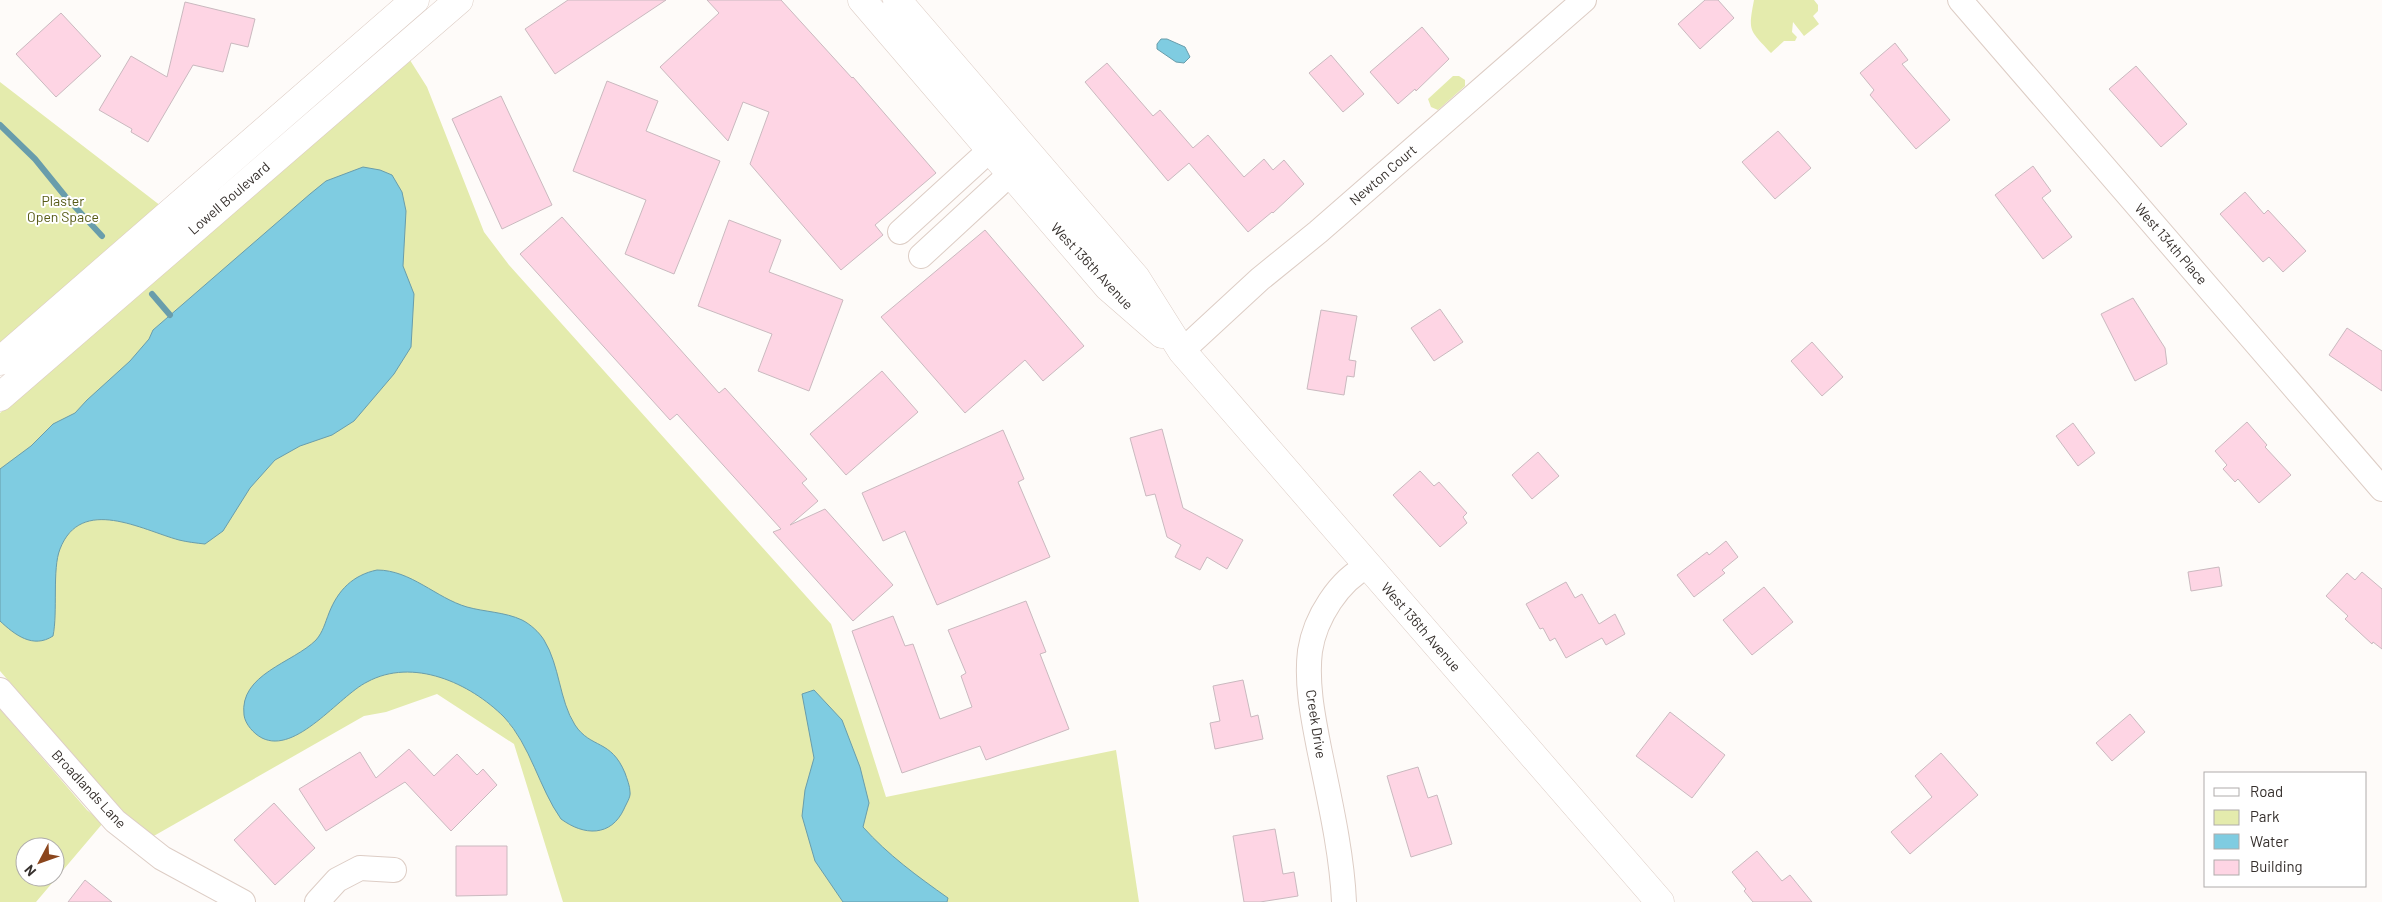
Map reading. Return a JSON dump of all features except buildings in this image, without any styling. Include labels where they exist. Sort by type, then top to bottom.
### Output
[{"type":"main road","name":"Lowell Boulevard","points":[[0,361],[415,0]]},
{"type":"main road","name":"Lowell Boulevard","points":[[0,397],[459,0]]},
{"type":"main road","name":"West 136th Avenue","points":[[862,0],[1001,141],[1021,164],[1108,287],[1182,351],[1660,902]]},
{"type":"main road","name":"West 136th Avenue","points":[[897,0],[1001,141]]},
{"type":"street","name":"Newton Court","points":[[1182,351],[1260,278],[1318,232],[1584,0]]},
{"type":"street","name":"West 134th Place","points":[[1960,0],[2382,489]]},
{"type":"street","points":[[900,232],[1001,141]]},
{"type":"street","points":[[921,256],[1021,164]]},
{"type":"street","name":"Creek Drive","points":[[1344,902],[1333,818],[1313,716],[1310,685],[1310,650],[1322,615],[1334,596],[1354,574],[1368,566]]},
{"type":"street","name":"Broadlands Lane","points":[[0,690],[115,821],[162,858],[243,902]]},
{"type":"street","points":[[317,902],[338,880],[360,868],[394,870]]},
{"type":"green space","points":[[1754,0],[1814,0],[1818,5],[1818,11],[1813,16],[1819,24],[1804,36],[1793,22],[1792,32],[1797,37],[1795,41],[1784,41],[1771,53],[1752,30],[1751,18]]},
{"type":"green space","points":[[408,57],[427,87],[484,232],[509,265],[831,624],[886,797],[1116,750],[1139,902],[563,902],[514,744],[437,694],[386,712],[364,716],[152,837],[124,814],[108,796],[0,671],[0,413]]},
{"type":"green space","points":[[1453,76],[1459,76],[1465,80],[1465,86],[1438,110],[1431,107],[1428,99]]},
{"type":"green space","name":"Plaster Open Space","points":[[0,82],[161,206],[0,344]]},
{"type":"green space","points":[[0,709],[87,810],[103,823],[65,868],[65,837],[15,837],[15,887],[49,887],[36,902],[0,902]]},
{"type":"water","points":[[1161,39],[1167,39],[1185,47],[1190,57],[1184,63],[1176,62],[1157,49],[1157,44]]},
{"type":"water","points":[[363,167],[380,170],[392,175],[402,192],[406,211],[403,266],[414,294],[411,347],[394,374],[354,421],[332,435],[300,446],[275,460],[250,488],[223,531],[205,544],[179,540],[113,520],[97,520],[82,523],[70,533],[60,549],[56,568],[53,636],[46,640],[31,641],[12,631],[0,621],[0,469],[31,446],[53,424],[75,413],[130,361],[149,339],[153,330],[310,194],[326,181]]},
{"type":"water","points":[[377,570],[389,571],[412,579],[467,607],[515,617],[537,631],[549,650],[566,705],[575,725],[581,733],[614,755],[625,773],[630,787],[630,796],[619,818],[612,825],[596,831],[588,831],[570,825],[561,819],[553,807],[521,741],[504,717],[475,694],[458,684],[440,677],[422,673],[403,672],[385,675],[367,682],[356,689],[317,722],[289,738],[275,741],[262,738],[253,731],[246,722],[244,715],[245,701],[250,689],[259,679],[316,640],[337,597],[347,585],[368,572]]},
{"type":"water","points":[[814,690],[842,720],[860,767],[869,803],[863,827],[893,856],[948,898],[947,902],[843,902],[815,861],[802,816],[805,790],[814,758],[802,694]]},
{"type":"waterway","points":[[0,125],[35,159],[65,196],[102,236]]},
{"type":"waterway","points":[[152,294],[170,315]]}]
